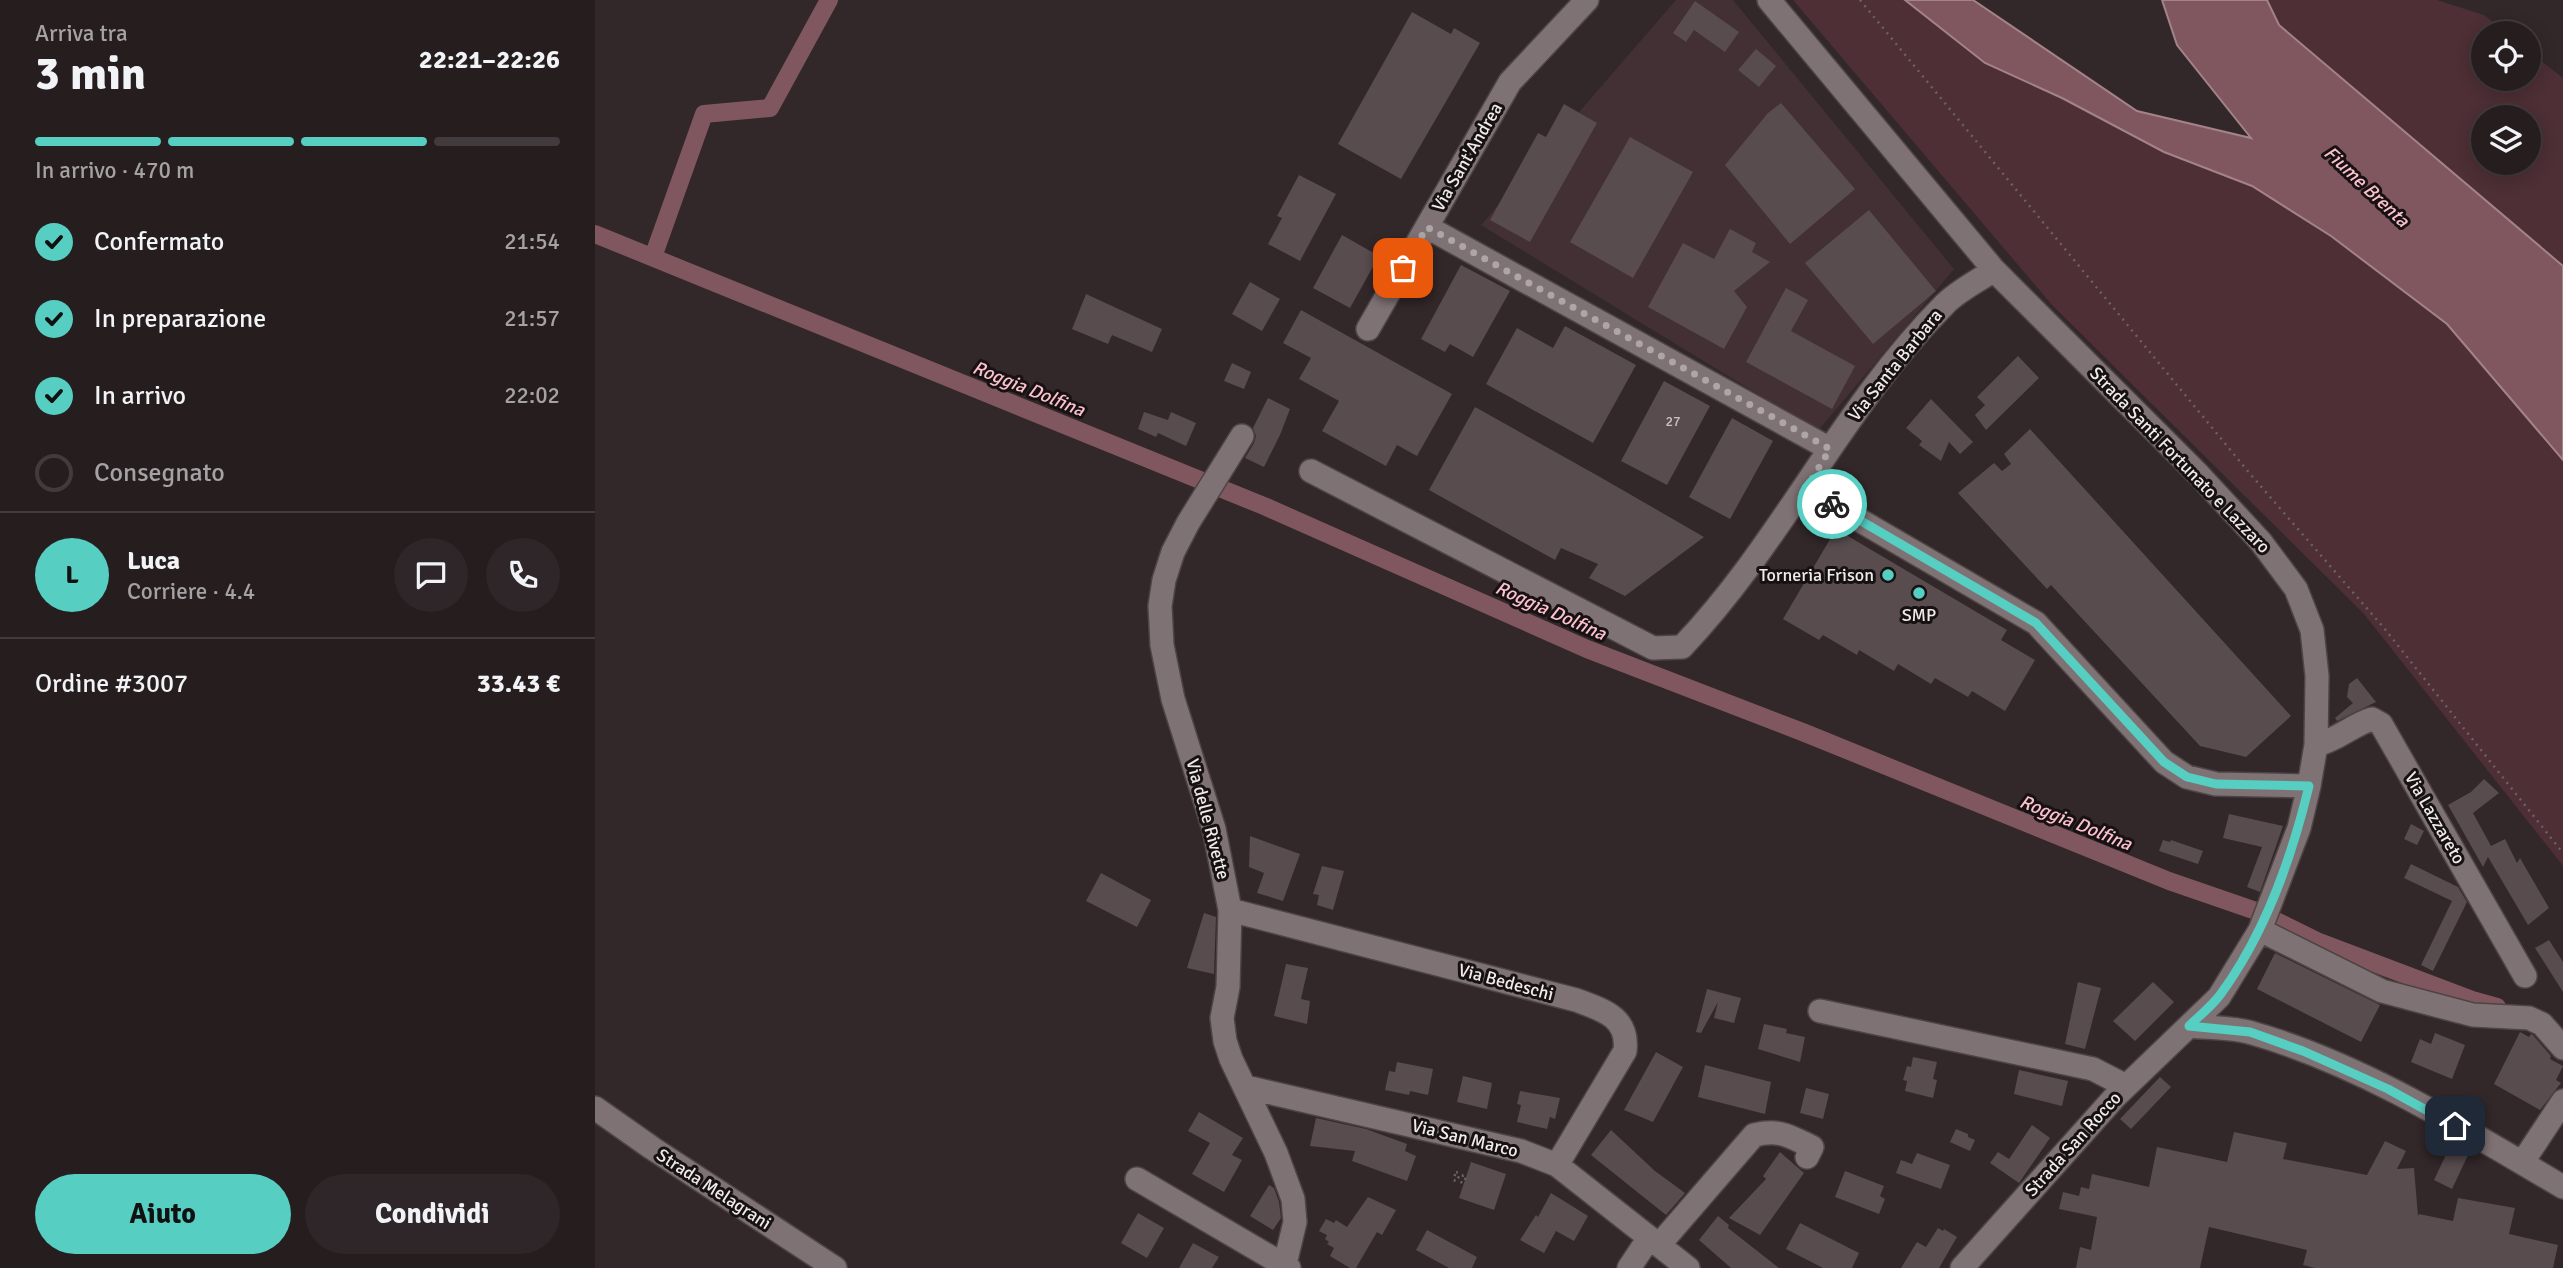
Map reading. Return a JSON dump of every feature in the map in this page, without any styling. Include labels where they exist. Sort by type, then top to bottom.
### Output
[{"type":"street","name":"Via Sant'Andrea","points":[[1368,329],[1510,82],[1587,0]]},
{"type":"street","name":"Strada Santi Fortunato e Lazzaro","points":[[1769,0],[1993,270],[2199,475],[2261,542],[2296,589],[2312,630],[2317,676],[2316,745],[2299,828],[2264,919],[2219,997],[2189,1026]]},
{"type":"street","points":[[1427,227],[1830,449]]},
{"type":"street","name":"Via Santa Barbara","points":[[1311,471],[1653,648],[1682,648],[1744,576],[1806,489],[1864,398],[1947,302],[1993,270]]},
{"type":"street","name":"Via delle Rivette","points":[[1242,436],[1205,494],[1173,552],[1164,580],[1160,606],[1162,645],[1173,699],[1214,829],[1230,910],[1229,986],[1222,1018],[1231,1059],[1276,1153],[1293,1199],[1294,1222],[1286,1267]]},
{"type":"street","points":[[1806,489],[2036,623],[2164,762],[2187,777],[2216,784],[2309,786]]},
{"type":"street","name":"Via Lazzareto","points":[[2316,745],[2327,743],[2358,723],[2372,719],[2381,724],[2525,976]]},
{"type":"street","name":"Via Bedeschi","points":[[1230,910],[1576,1000],[1609,1014],[1627,1035],[1625,1051],[1557,1165]]},
{"type":"street","points":[[2264,919],[2382,991],[2473,1015],[2529,1018],[2555,1034]]},
{"type":"street","points":[[2210,1005],[2250,1032]]},
{"type":"street","points":[[1821,1011],[2094,1069],[2126,1086]]},
{"type":"street","points":[[2189,1026],[2250,1032],[2303,1051],[2388,1089],[2563,1187]]},
{"type":"street","name":"Strada San Rocco","points":[[1962,1268],[2126,1086],[2189,1026]]},
{"type":"street","name":"Via San Marco","points":[[1246,1087],[1521,1151],[1557,1165],[1688,1268]]},
{"type":"street","points":[[2522,1163],[2563,1101]]},
{"type":"street","name":"Strada Melagrani","points":[[595,1108],[835,1268]]},
{"type":"street","points":[[1629,1268],[1754,1135],[1772,1131],[1789,1136],[1812,1147],[1807,1157]]},
{"type":"street","points":[[1136,1179],[1286,1267]]},
{"type":"path","points":[[1860,0],[2251,475],[2384,628],[2563,853]]},
{"type":"path","points":[[1456,1172],[1462,1179],[1463,1175],[1466,1176],[1464,1183],[1453,1180],[1456,1172]]},
{"type":"shaded area","points":[[1676,0],[1733,0],[1954,269],[1818,431],[1481,225]]},
{"type":"shaded area","points":[[1793,0],[1905,0],[1985,63],[2062,98],[2164,152],[2252,186],[2331,236],[2447,324],[2563,460],[2563,866],[2364,614],[2052,305]]},
{"type":"shaded area","points":[[2267,0],[2437,0],[2484,15],[2492,21],[2471,21],[2471,91],[2541,91],[2541,61],[2563,78],[2563,266],[2279,25]]},
{"type":"water","name":"Fiume Brenta","points":[[1905,0],[1973,0],[2137,111],[2251,138],[2177,45],[2162,0],[2267,0],[2279,25],[2563,266],[2563,460],[2447,324],[2331,236],[2252,186],[2164,152],[2062,98],[1985,63]]},
{"type":"building","points":[[1695,1],[1739,32],[1725,52],[1694,30],[1686,42],[1673,33]]},
{"type":"building","points":[[1412,12],[1451,34],[1454,28],[1480,43],[1401,179],[1338,144]]},
{"type":"building","points":[[1756,49],[1776,66],[1759,87],[1738,70]]},
{"type":"building","points":[[1781,103],[1855,189],[1790,244],[1725,165],[1768,113]]},
{"type":"building","points":[[1564,104],[1597,123],[1530,242],[1490,220],[1538,133],[1546,137]]},
{"type":"building","points":[[1630,137],[1693,172],[1633,278],[1570,242]]},
{"type":"building","points":[[1299,175],[1336,194],[1300,261],[1268,244],[1282,218],[1277,216]]},
{"type":"building","points":[[1869,210],[1936,291],[1873,344],[1805,263]]},
{"type":"building","points":[[1730,229],[1756,243],[1752,252],[1770,262],[1734,291],[1747,307],[1724,349],[1648,307],[1683,243],[1714,259]]},
{"type":"building","points":[[1342,235],[1379,256],[1350,308],[1313,288]]},
{"type":"building","points":[[1461,265],[1510,291],[1473,357],[1450,344],[1445,352],[1421,339]]},
{"type":"building","points":[[1250,282],[1280,299],[1262,331],[1232,314]]},
{"type":"building","points":[[1786,288],[1808,300],[1791,331],[1855,366],[1832,409],[1746,362]]},
{"type":"building","points":[[1086,294],[1162,329],[1152,352],[1112,335],[1108,344],[1072,329]]},
{"type":"building","points":[[1301,310],[1452,394],[1417,456],[1397,445],[1386,466],[1322,431],[1339,401],[1299,379],[1311,358],[1283,343]]},
{"type":"building","points":[[1565,326],[1636,365],[1593,443],[1486,384],[1517,328],[1553,348]]},
{"type":"building","points":[[2018,356],[2039,378],[1986,430],[1975,415],[1985,405],[1977,397]]},
{"type":"building","points":[[1232,363],[1251,372],[1244,389],[1224,381]]},
{"type":"building","points":[[1664,381],[1710,406],[1667,485],[1621,461]]},
{"type":"building","points":[[1268,398],[1290,409],[1264,467],[1245,458],[1256,436],[1253,428]]},
{"type":"building","points":[[1931,399],[1973,442],[1960,454],[1949,442],[1941,461],[1919,445],[1922,441],[1906,428]]},
{"type":"building","points":[[1475,407],[1704,537],[1625,596],[1589,578],[1598,564],[1561,548],[1555,560],[1429,490]]},
{"type":"building","points":[[1144,412],[1168,420],[1171,412],[1196,423],[1186,446],[1158,433],[1156,437],[1138,429]]},
{"type":"building","points":[[1732,418],[1773,441],[1730,519],[1689,497]]},
{"type":"building","points":[[2030,429],[2291,716],[2246,757],[2200,746],[2051,585],[2047,589],[1958,493],[1994,463],[2002,471],[2011,464],[2004,454]]},
{"type":"building","points":[[1836,529],[2007,630],[2001,640],[2035,660],[2005,711],[1972,691],[1968,697],[1935,678],[1931,684],[1898,664],[1894,671],[1859,650],[1857,655],[1823,635],[1819,640],[1783,619]]},
{"type":"building","points":[[2357,678],[2376,702],[2337,721],[2335,718],[2353,703],[2347,697],[2349,684]]},
{"type":"building","points":[[2484,779],[2499,793],[2473,813],[2491,846],[2505,839],[2517,863],[2520,858],[2549,908],[2528,925],[2488,857],[2483,867],[2448,805],[2471,792]]},
{"type":"building","points":[[2229,814],[2283,826],[2260,892],[2247,887],[2262,847],[2223,838]]},
{"type":"building","points":[[2411,824],[2424,831],[2417,845],[2404,839]]},
{"type":"building","points":[[1250,836],[1300,854],[1283,901],[1257,893],[1264,873],[1249,867]]},
{"type":"building","points":[[2163,840],[2171,840],[2203,851],[2198,864],[2159,851]]},
{"type":"building","points":[[2411,864],[2458,887],[2467,902],[2433,971],[2421,965],[2452,901],[2404,878]]},
{"type":"building","points":[[1322,866],[1344,871],[1333,910],[1317,905],[1319,895],[1313,894]]},
{"type":"building","points":[[1101,873],[1151,900],[1137,927],[1086,901]]},
{"type":"building","points":[[1204,913],[1216,917],[1214,974],[1187,968]]},
{"type":"building","points":[[2549,940],[2563,962],[2563,992],[2535,948]]},
{"type":"building","points":[[2275,953],[2380,1005],[2361,1042],[2257,989]]},
{"type":"building","points":[[1286,964],[1308,968],[1301,999],[1310,1001],[1307,1024],[1274,1016]]},
{"type":"building","points":[[2078,982],[2101,988],[2085,1049],[2065,1044]]},
{"type":"building","points":[[2153,982],[2174,1002],[2135,1041],[2113,1021]]},
{"type":"building","points":[[1707,989],[1741,998],[1734,1023],[1714,1018],[1718,1002],[1701,1033],[1696,1032]]},
{"type":"building","points":[[1764,1024],[1787,1029],[1786,1033],[1805,1037],[1800,1062],[1758,1049]]},
{"type":"building","points":[[2520,1032],[2529,1037],[2533,1035],[2551,1056],[2550,1059],[2563,1066],[2556,1080],[2561,1083],[2540,1110],[2494,1084]]},
{"type":"building","points":[[2435,1033],[2465,1045],[2452,1079],[2411,1062],[2420,1039],[2431,1044]]},
{"type":"building","points":[[1656,1052],[1683,1067],[1653,1122],[1624,1110]]},
{"type":"building","points":[[1913,1057],[1937,1062],[1933,1098],[1905,1091],[1907,1081],[1903,1080],[1907,1066],[1911,1067]]},
{"type":"building","points":[[1397,1062],[1433,1069],[1428,1095],[1410,1091],[1409,1095],[1385,1090],[1389,1071],[1395,1072]]},
{"type":"building","points":[[1705,1065],[1771,1082],[1765,1114],[1698,1097]]},
{"type":"building","points":[[2019,1070],[2068,1081],[2062,1106],[2014,1094]]},
{"type":"building","points":[[1463,1076],[1492,1083],[1487,1109],[1457,1102]]},
{"type":"building","points":[[2160,1077],[2171,1087],[2131,1129],[2120,1119]]},
{"type":"building","points":[[1806,1088],[1829,1094],[1823,1119],[1800,1113]]},
{"type":"building","points":[[1520,1091],[1560,1098],[1555,1119],[1550,1117],[1547,1129],[1517,1122],[1521,1105],[1517,1104]]},
{"type":"building","points":[[1199,1112],[1243,1138],[1232,1155],[1242,1160],[1224,1192],[1192,1174],[1210,1143],[1188,1131]]},
{"type":"building","points":[[1316,1118],[1366,1129],[1407,1144],[1405,1151],[1416,1156],[1407,1181],[1352,1161],[1355,1151],[1310,1146]]},
{"type":"building","points":[[2032,1125],[2050,1138],[2019,1183],[1990,1163],[1998,1152],[2009,1159]]},
{"type":"building","points":[[1956,1129],[1975,1140],[1970,1151],[1950,1142]]},
{"type":"building","points":[[1611,1130],[1655,1171],[1685,1193],[1666,1215],[1591,1155]]},
{"type":"building","points":[[2234,1132],[2287,1143],[2283,1159],[2367,1175],[2385,1141],[2406,1151],[2397,1169],[2414,1168],[2418,1216],[2419,1214],[2453,1221],[2458,1198],[2515,1208],[2509,1234],[2558,1245],[2553,1268],[2315,1268],[2303,1265],[2307,1250],[2209,1227],[2200,1268],[2076,1268],[2080,1247],[2091,1250],[2097,1217],[2059,1209],[2063,1192],[2079,1196],[2081,1187],[2089,1189],[2092,1174],[2149,1187],[2157,1147],[2227,1162]]},
{"type":"building","points":[[2451,1144],[2469,1153],[2452,1189],[2434,1180]]},
{"type":"building","points":[[1780,1152],[1804,1173],[1760,1235],[1729,1218],[1766,1179],[1763,1176]]},
{"type":"building","points":[[1917,1153],[1950,1165],[1941,1189],[1896,1173],[1901,1160],[1912,1164]]},
{"type":"building","points":[[1471,1162],[1506,1174],[1494,1210],[1459,1198]]},
{"type":"building","points":[[1845,1171],[1884,1186],[1880,1196],[1885,1199],[1879,1214],[1835,1197]]},
{"type":"building","points":[[1269,1185],[1274,1188],[1281,1218],[1273,1230],[1250,1216]]},
{"type":"building","points":[[1551,1193],[1588,1216],[1574,1241],[1556,1231],[1544,1253],[1520,1240],[1536,1215],[1538,1217]]},
{"type":"building","points":[[1368,1197],[1396,1210],[1382,1235],[1377,1232],[1356,1268],[1350,1268],[1330,1256],[1334,1248],[1327,1244],[1327,1235],[1319,1231],[1326,1219],[1334,1223],[1336,1220],[1347,1227]]},
{"type":"building","points":[[1138,1213],[1164,1228],[1147,1258],[1121,1243]]},
{"type":"building","points":[[1718,1216],[1729,1225],[1728,1228],[1779,1268],[1731,1268],[1699,1240]]},
{"type":"building","points":[[1800,1223],[1859,1253],[1852,1268],[1823,1268],[1786,1249]]},
{"type":"building","points":[[1938,1228],[1957,1237],[1939,1268],[1901,1268],[1917,1242],[1926,1247]]},
{"type":"building","points":[[1427,1230],[1477,1257],[1472,1268],[1449,1268],[1416,1250]]},
{"type":"building","points":[[1193,1243],[1219,1257],[1212,1268],[1179,1268]]},
{"type":"waterway","points":[[653,257],[704,114],[770,108],[829,0]]},
{"type":"waterway","name":"Roggia Dolfina","points":[[595,234],[1264,506],[1587,649],[1805,733],[2169,881],[2256,911],[2319,942],[2497,1007]]},
{"type":"way so far","points":[[1403,268],[1427,227],[1778,420],[1830,449],[1806,489],[1832,504]]},
{"type":"place","name":"Torneria Frison","points":[[1888,575]]},
{"type":"place","name":"SMP","points":[[1919,593]]},
{"type":"route","points":[[1832,504],[2036,623],[2164,762],[2187,777],[2216,784],[2309,786],[2299,828],[2260,930],[2219,997],[2189,1026],[2250,1032],[2303,1051],[2388,1089],[2455,1126]]}]
